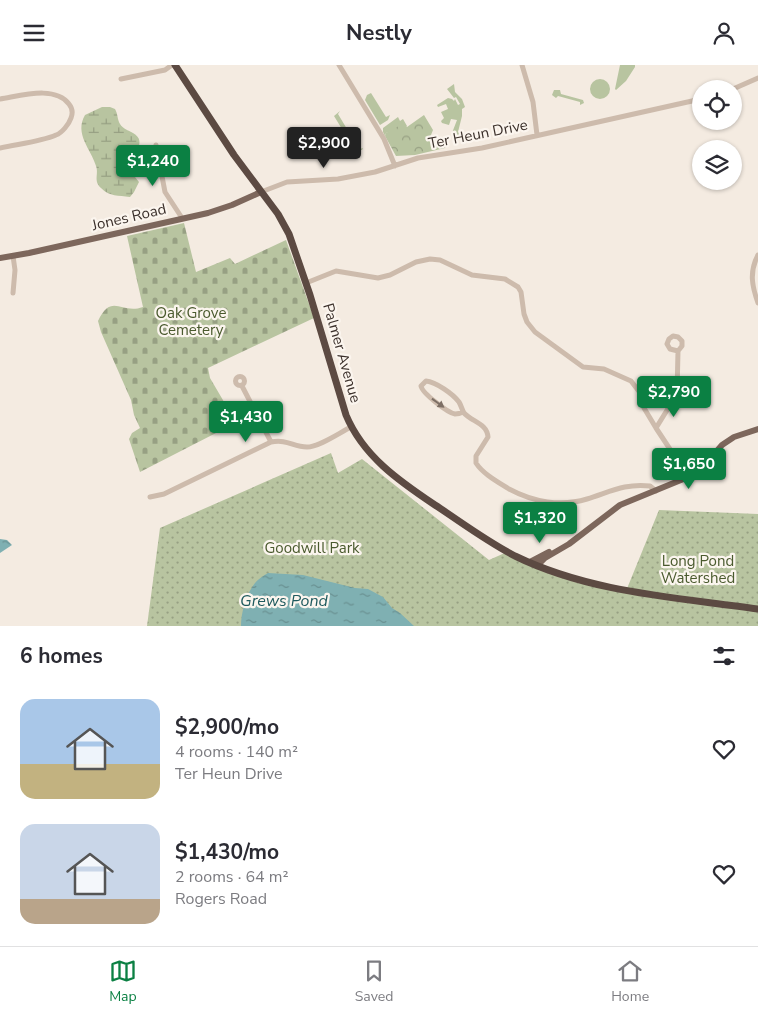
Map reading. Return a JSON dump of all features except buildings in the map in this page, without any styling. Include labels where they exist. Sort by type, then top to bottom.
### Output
[{"type":"highway","name":"Palmer Avenue","points":[[173,65],[192,90],[231,151],[278,214],[289,234],[306,283],[339,396],[351,427],[369,453],[397,477],[467,528],[494,545],[566,577],[622,590],[758,609]]},
{"type":"main road","name":"Jones Road","points":[[0,258],[226,207],[261,192]]},
{"type":"main road","points":[[534,564],[540,555],[560,550],[569,545],[620,505],[698,473],[722,445],[734,437],[758,429]]},
{"type":"street","points":[[121,79],[165,69],[173,65]]},
{"type":"street","points":[[339,65],[384,139],[395,166]]},
{"type":"street","points":[[522,65],[533,102],[538,135]]},
{"type":"street","points":[[742,85],[758,78]]},
{"type":"street","points":[[0,99],[44,93],[66,100],[72,108],[70,121],[56,135],[0,147]]},
{"type":"street","name":"Ter Heun Drive","points":[[261,192],[287,182],[349,177],[375,172],[418,158],[482,148],[692,101]]},
{"type":"street","points":[[156,145],[165,193],[182,218]]},
{"type":"street","points":[[758,255],[752,268],[751,278],[758,303]]},
{"type":"street","points":[[13,256],[15,270],[13,293]]},
{"type":"street","points":[[306,283],[336,271],[378,278],[390,275],[416,262],[430,259],[440,260],[472,275],[506,279],[518,287],[521,292],[524,314],[527,322],[535,332],[565,356],[583,367],[604,369],[631,381],[641,394],[644,408],[689,478]]},
{"type":"street","points":[[656,428],[678,394],[678,351]]},
{"type":"street","points":[[463,412],[456,414],[450,412],[423,392],[421,384],[424,381],[431,382],[457,400],[463,412],[481,424],[488,433],[486,443],[476,456],[476,463],[489,475],[519,494],[543,502],[554,503],[579,501],[630,485],[650,486],[656,491]]},
{"type":"street","points":[[242,386],[271,442]]},
{"type":"street","points":[[150,497],[164,494],[271,442],[283,441],[307,447],[351,427]]},
{"type":"green space","points":[[620,65],[635,65],[635,67],[626,81],[616,90],[615,89]]},
{"type":"green space","points":[[596,79],[604,79],[610,85],[610,93],[604,99],[596,99],[590,93],[590,85]]},
{"type":"green space","points":[[454,84],[455,92],[462,99],[465,107],[462,109],[458,132],[461,134],[457,136],[452,133],[457,120],[451,119],[449,125],[442,123],[441,121],[444,118],[441,112],[448,109],[446,104],[438,107],[437,105],[448,98],[454,101],[455,99],[458,105],[460,104],[456,97],[454,98],[447,89]]},
{"type":"green space","points":[[554,90],[560,90],[561,94],[583,100],[584,103],[580,105],[580,102],[558,96],[556,98],[552,95]]},
{"type":"green space","points":[[371,93],[386,117],[390,115],[388,120],[380,125],[365,100],[367,95]]},
{"type":"green space","points":[[102,107],[115,109],[121,126],[138,137],[138,150],[127,167],[139,182],[130,197],[111,194],[104,191],[99,185],[94,160],[82,135],[82,122],[85,115]]},
{"type":"green space","points":[[340,111],[338,114],[359,149],[363,148],[362,150],[351,150],[353,147],[334,116]]},
{"type":"green space","points":[[424,115],[433,130],[429,140],[434,142],[439,138],[445,138],[448,142],[445,148],[415,155],[396,156],[385,136],[386,133],[402,124],[405,124],[407,127]]},
{"type":"green space","points":[[398,117],[400,121],[403,119],[407,126],[386,133],[385,136],[383,128]]},
{"type":"green space","name":"Oak Grove Cemetery","points":[[184,223],[196,272],[230,258],[235,264],[286,240],[314,318],[208,368],[210,378],[237,424],[140,472],[129,439],[132,433],[140,428],[134,415],[131,400],[98,321],[103,312],[113,306],[135,309],[143,307],[127,236]]},
{"type":"green space","name":"Goodwill Park","points":[[331,453],[338,473],[362,459],[489,560],[507,552],[541,566],[626,591],[659,510],[758,514],[758,626],[147,626],[160,528]]},
{"type":"water","points":[[0,539],[7,540],[12,545],[0,553]]},
{"type":"water","name":"Grews Pond","points":[[268,573],[303,575],[355,588],[368,589],[383,597],[392,608],[414,626],[241,626],[243,610],[252,587]]},
{"type":"park label","name":"Long Pond Watershed","points":[[698,570]]}]
